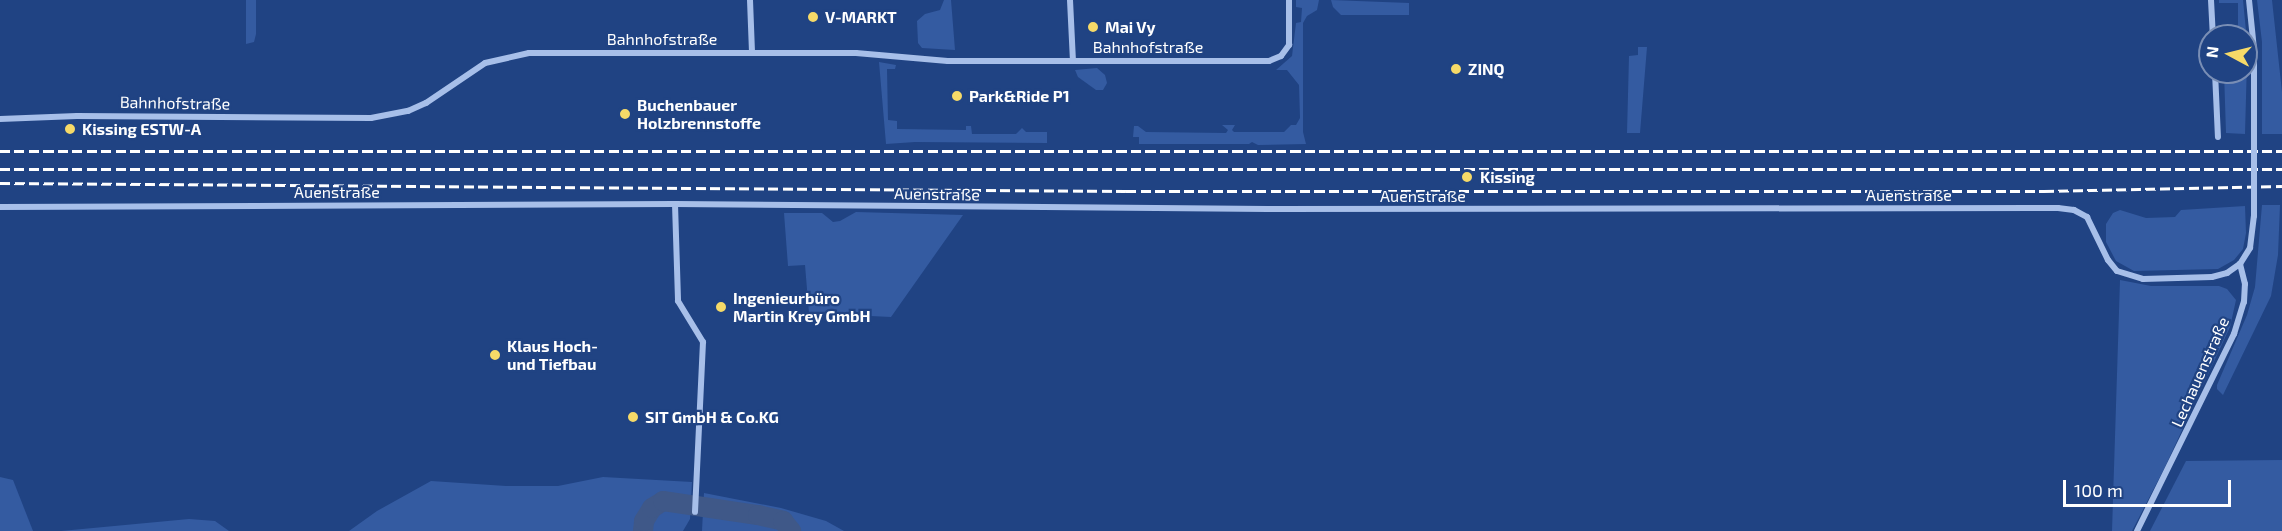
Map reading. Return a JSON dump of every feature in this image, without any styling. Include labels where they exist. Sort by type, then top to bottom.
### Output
[{"type":"street","points":[[750,0],[753,52]]},
{"type":"street","points":[[1070,0],[1073,61]]},
{"type":"street","name":"Bahnhofstraße","points":[[0,119],[77,116],[371,118],[416,108],[472,70],[509,55],[529,53],[856,53],[948,61],[1269,61],[1281,56],[1289,45],[1289,0]]},
{"type":"street","points":[[2211,0],[2212,24]]},
{"type":"street","points":[[2240,264],[2250,248],[2254,216],[2254,49],[2250,0]]},
{"type":"street","points":[[2216,84],[2218,137]]},
{"type":"street","points":[[675,204],[678,301],[703,342],[695,512]]},
{"type":"street","name":"Auenstraße","points":[[0,207],[675,204],[1245,209],[2058,208],[2074,210],[2087,217],[2108,260],[2117,271],[2130,277],[2212,277],[2227,273],[2240,264]]},
{"type":"street","name":"Lechauenstraße","points":[[2137,531],[2234,334],[2244,302],[2245,284],[2240,264]]},
{"type":"shaded area","points":[[246,0],[256,0],[256,34],[254,42],[246,44]]},
{"type":"shaded area","points":[[944,0],[951,0],[955,50],[922,48],[918,43],[917,21],[925,14],[940,10]]},
{"type":"shaded area","points":[[1296,0],[1319,0],[1317,10],[1307,16],[1303,23],[1303,132],[1306,144],[1258,145],[1252,142],[1249,144],[1139,144],[1139,137],[1133,137],[1134,126],[1146,132],[1226,133],[1228,130],[1222,125],[1235,125],[1232,130],[1234,132],[1284,132],[1291,125],[1296,125],[1300,118],[1299,85],[1287,70],[1276,70],[1292,56],[1296,23],[1301,22],[1302,8],[1296,7]]},
{"type":"shaded area","points":[[1331,0],[1409,3],[1409,15],[1341,15],[1333,7]]},
{"type":"shaded area","points":[[2219,0],[2243,0],[2245,24],[2238,24],[2238,3],[2219,3]]},
{"type":"shaded area","points":[[2257,0],[2272,0],[2282,92],[2282,134],[2262,134],[2262,42]]},
{"type":"shaded area","points":[[1638,47],[1647,47],[1640,133],[1627,133],[1629,56],[1638,55]]},
{"type":"shaded area","points":[[879,62],[896,65],[895,69],[887,69],[888,120],[897,121],[897,129],[966,130],[966,126],[971,126],[972,134],[1016,134],[1022,128],[1026,132],[1047,132],[1047,143],[915,142],[886,144]]},
{"type":"shaded area","points":[[1097,68],[1105,75],[1107,83],[1103,90],[1096,90],[1078,77],[1075,70]]},
{"type":"shaded area","points":[[2224,84],[2246,84],[2245,134],[2226,133]]},
{"type":"shaded area","points":[[2262,205],[2280,205],[2278,255],[2271,296],[2223,395],[2217,389],[2217,385],[2247,315],[2255,287]]},
{"type":"shaded area","points":[[2245,206],[2246,233],[2243,249],[2234,260],[2218,269],[2134,271],[2116,261],[2106,242],[2106,224],[2113,213],[2120,210],[2146,218],[2175,217],[2181,210]]},
{"type":"shaded area","points":[[856,212],[963,215],[891,317],[809,313],[805,265],[788,266],[784,213],[822,213],[833,222],[840,221]]},
{"type":"shaded area","points":[[2120,280],[2151,286],[2219,286],[2227,289],[2236,300],[2230,327],[2164,469],[2132,531],[2112,531]]},
{"type":"shaded area","points":[[2282,460],[2282,531],[2150,531],[2186,461]]},
{"type":"shaded area","points":[[0,477],[13,480],[33,531],[0,531]]},
{"type":"shaded area","points":[[603,477],[692,482],[690,519],[683,531],[349,531],[377,511],[431,481],[506,486],[558,486]]},
{"type":"shaded area","points":[[704,493],[781,508],[826,521],[844,531],[702,531]]},
{"type":"shaded area","points":[[189,519],[215,521],[229,531],[61,531]]},
{"type":"waterway","points":[[643,531],[644,521],[652,508],[663,501],[758,515],[783,521],[791,531]]},
{"type":"railway","points":[[0,151],[2282,151]]},
{"type":"railway","points":[[0,169],[2282,169]]},
{"type":"railway","points":[[0,183],[1126,191],[2044,191],[2282,186]]},
{"type":"place","name":"V-MARKT","points":[[813,17]]},
{"type":"place","name":"Mai Vy","points":[[1093,27]]},
{"type":"place","name":"ZINQ","points":[[1456,69]]},
{"type":"place","name":"Park&Ride P1","points":[[957,96]]},
{"type":"place","name":"Buchenbauer Holzbrennstoffe","points":[[625,114]]},
{"type":"place","name":"Kissing ESTW-A","points":[[70,129]]},
{"type":"place","name":"Kissing","points":[[1467,177]]},
{"type":"place","name":"Ingenieurbüro Martin Krey GmbH","points":[[721,307]]},
{"type":"place","name":"Klaus Hoch- und Tiefbau","points":[[495,355]]},
{"type":"place","name":"SIT GmbH & Co.KG","points":[[633,417]]}]
